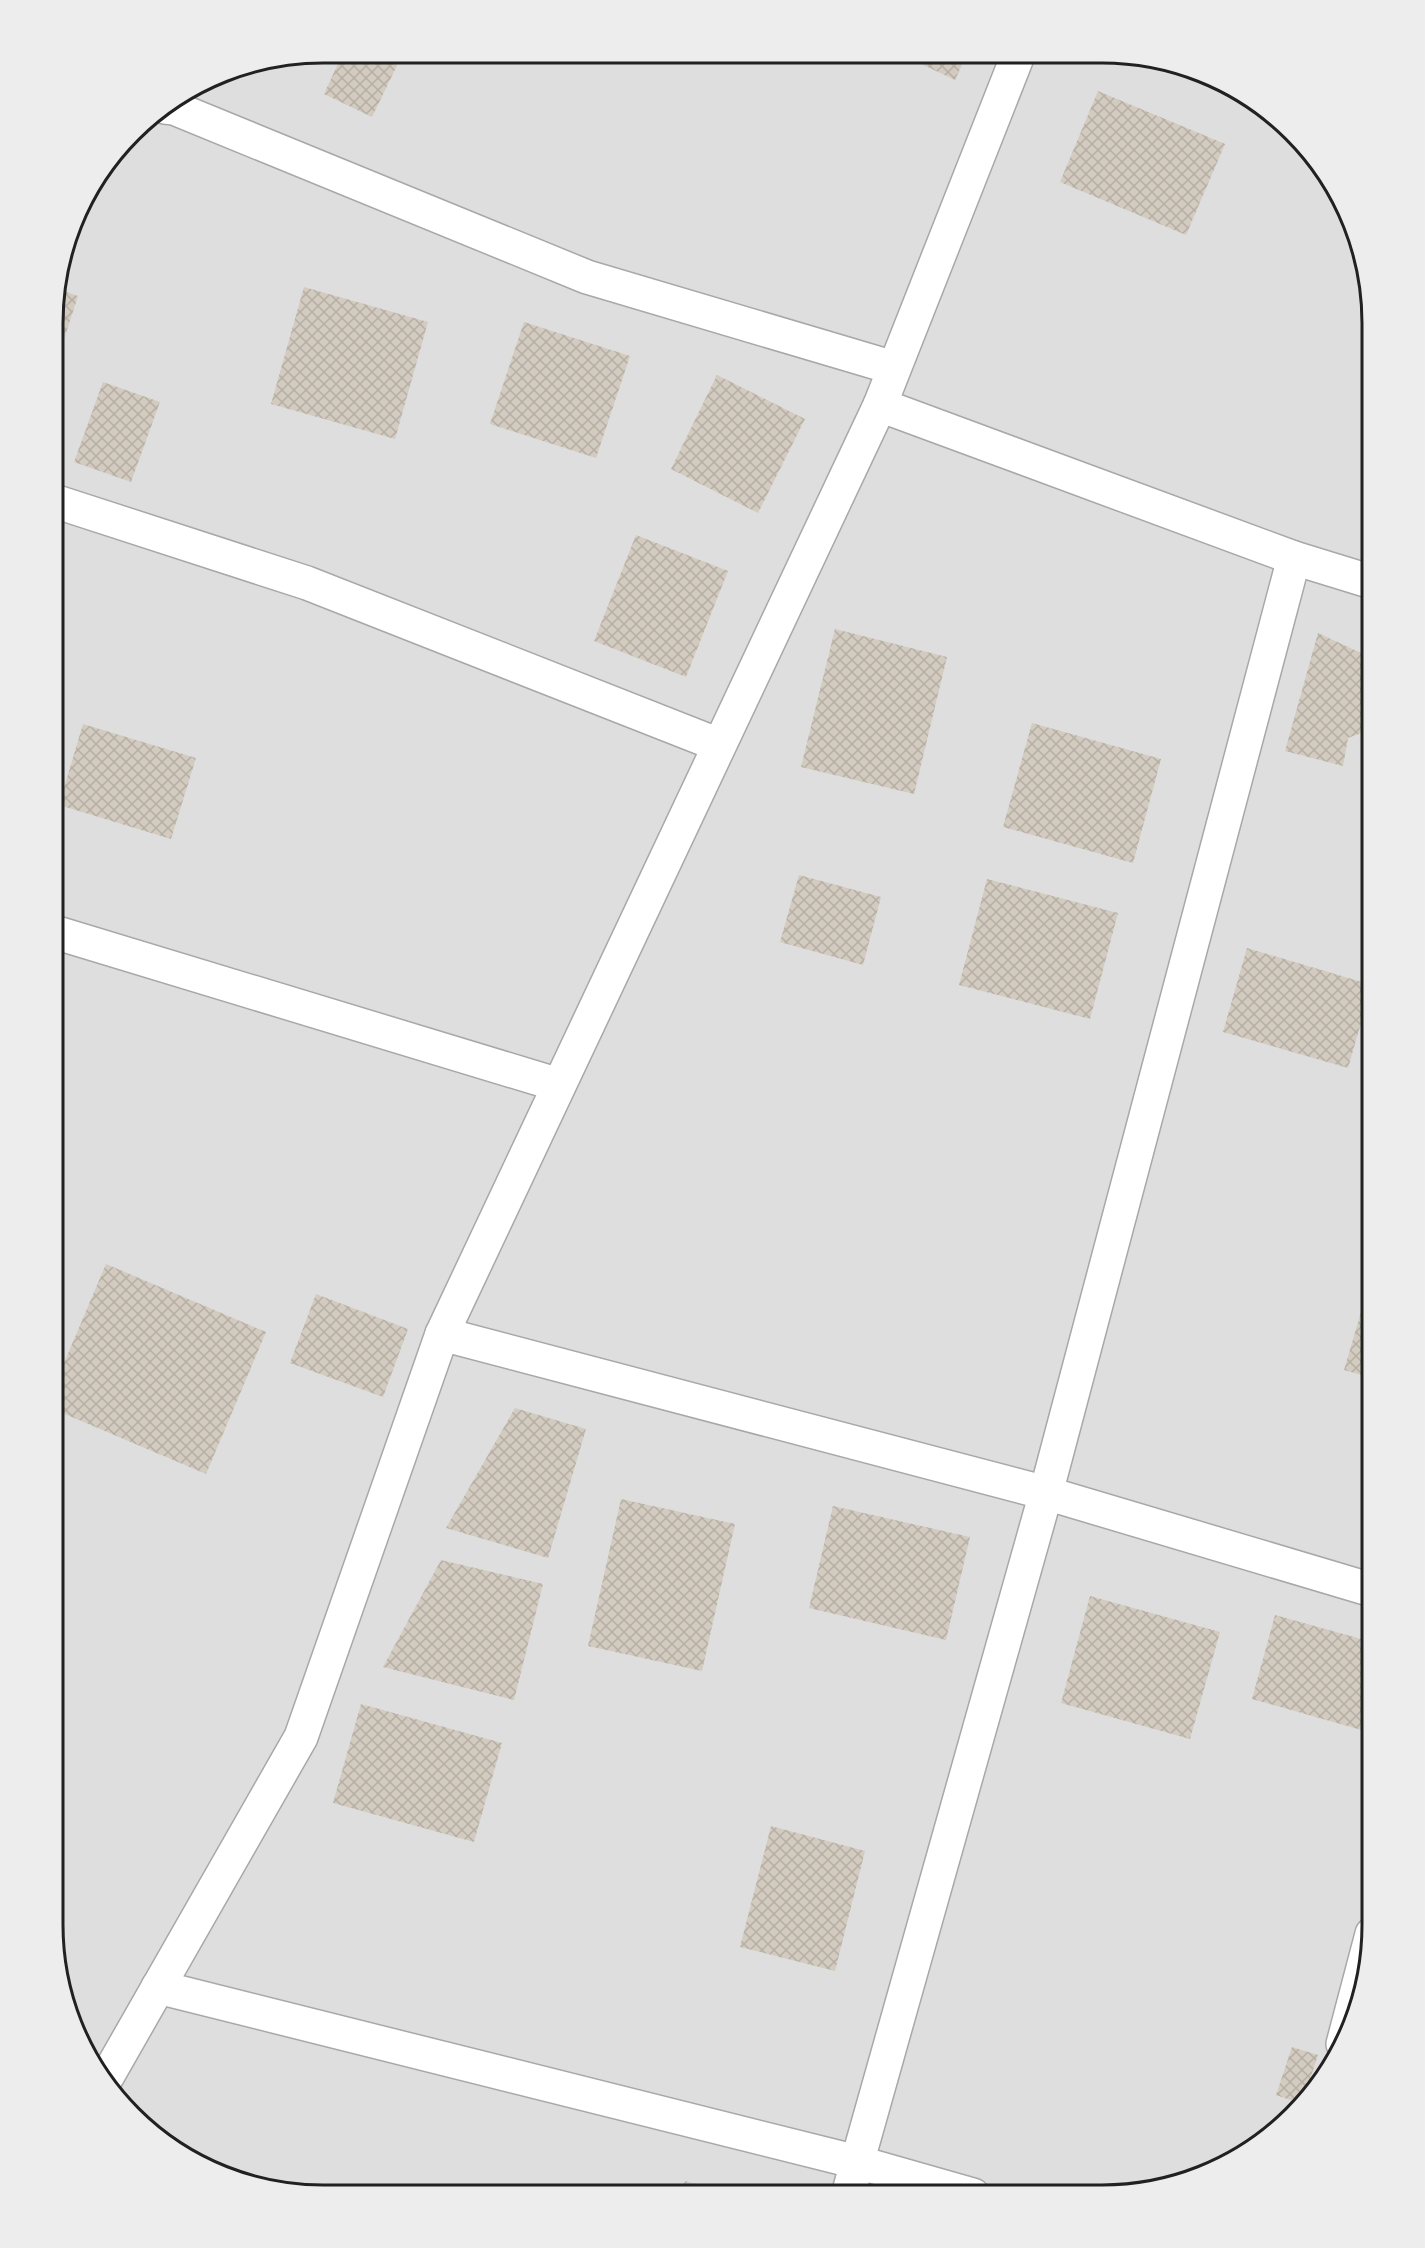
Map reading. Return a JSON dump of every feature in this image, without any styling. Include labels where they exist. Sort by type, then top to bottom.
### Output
[{"type":"street","points":[[109,2073],[301,1737],[442,1334],[880,405],[1014,63]]},
{"type":"street","points":[[176,109],[587,278],[894,368]]},
{"type":"street","points":[[880,405],[1294,558],[1362,579]]},
{"type":"street","points":[[63,504],[308,583],[719,745]]},
{"type":"street","points":[[851,2185],[1046,1493],[1294,558]]},
{"type":"street","points":[[63,935],[559,1085]]},
{"type":"street","points":[[442,1334],[1046,1493],[1362,1587]]},
{"type":"street","points":[[158,1987],[857,2162],[938,2185]]},
{"type":"shaded area","points":[[1102,63],[1136,65],[1169,72],[1202,83],[1247,107],[1273,127],[1298,152],[1318,178],[1342,223],[1357,272],[1362,323],[1362,1925],[1360,1959],[1353,1992],[1342,2025],[1318,2070],[1298,2096],[1273,2121],[1247,2141],[1202,2165],[1153,2180],[1102,2185],[323,2185],[289,2183],[256,2176],[223,2165],[178,2141],[152,2121],[127,2096],[107,2070],[83,2025],[68,1976],[63,1925],[63,323],[65,289],[77,239],[90,208],[107,178],[139,139],[178,107],[223,83],[272,68],[306,64]]},
{"type":"building","points":[[338,63],[398,63],[372,117],[324,94]]},
{"type":"building","points":[[919,63],[963,63],[955,80]]},
{"type":"building","points":[[1098,91],[1225,144],[1186,235],[1060,182]]},
{"type":"building","points":[[304,287],[428,322],[395,439],[271,404]]},
{"type":"building","points":[[65,291],[78,296],[63,342]]},
{"type":"building","points":[[524,322],[630,356],[596,458],[490,424]]},
{"type":"building","points":[[717,375],[805,419],[758,513],[671,469]]},
{"type":"building","points":[[103,382],[160,402],[131,482],[74,462]]},
{"type":"building","points":[[636,535],[728,571],[686,677],[594,641]]},
{"type":"building","points":[[835,629],[947,657],[914,794],[801,767]]},
{"type":"building","points":[[1318,633],[1362,653],[1362,733],[1348,738],[1343,766],[1285,751]]},
{"type":"building","points":[[1032,723],[1161,759],[1133,863],[1003,827]]},
{"type":"building","points":[[83,724],[196,758],[171,839],[63,806],[63,792]]},
{"type":"building","points":[[799,875],[881,897],[863,965],[780,942]]},
{"type":"building","points":[[987,879],[1118,913],[1090,1019],[959,985]]},
{"type":"building","points":[[1247,948],[1362,982],[1362,1020],[1348,1068],[1223,1032]]},
{"type":"building","points":[[106,1264],[266,1332],[206,1474],[63,1413],[63,1365]]},
{"type":"building","points":[[316,1294],[408,1329],[383,1397],[290,1363]]},
{"type":"building","points":[[1362,1309],[1362,1375],[1344,1370]]},
{"type":"building","points":[[515,1408],[586,1429],[548,1558],[446,1528]]},
{"type":"building","points":[[621,1499],[735,1524],[702,1671],[588,1646]]},
{"type":"building","points":[[833,1506],[970,1537],[946,1640],[809,1608]]},
{"type":"building","points":[[441,1560],[543,1584],[514,1700],[383,1667]]},
{"type":"building","points":[[1090,1596],[1220,1632],[1190,1739],[1061,1703]]},
{"type":"building","points":[[1275,1615],[1362,1639],[1362,1730],[1252,1699]]},
{"type":"building","points":[[361,1704],[502,1743],[474,1842],[333,1803]]},
{"type":"building","points":[[771,1826],[865,1851],[835,1971],[740,1947]]},
{"type":"building","points":[[1292,2047],[1318,2055],[1309,2081],[1293,2101],[1276,2095]]},
{"type":"building","points":[[685,2181],[699,2185],[684,2185]]}]
